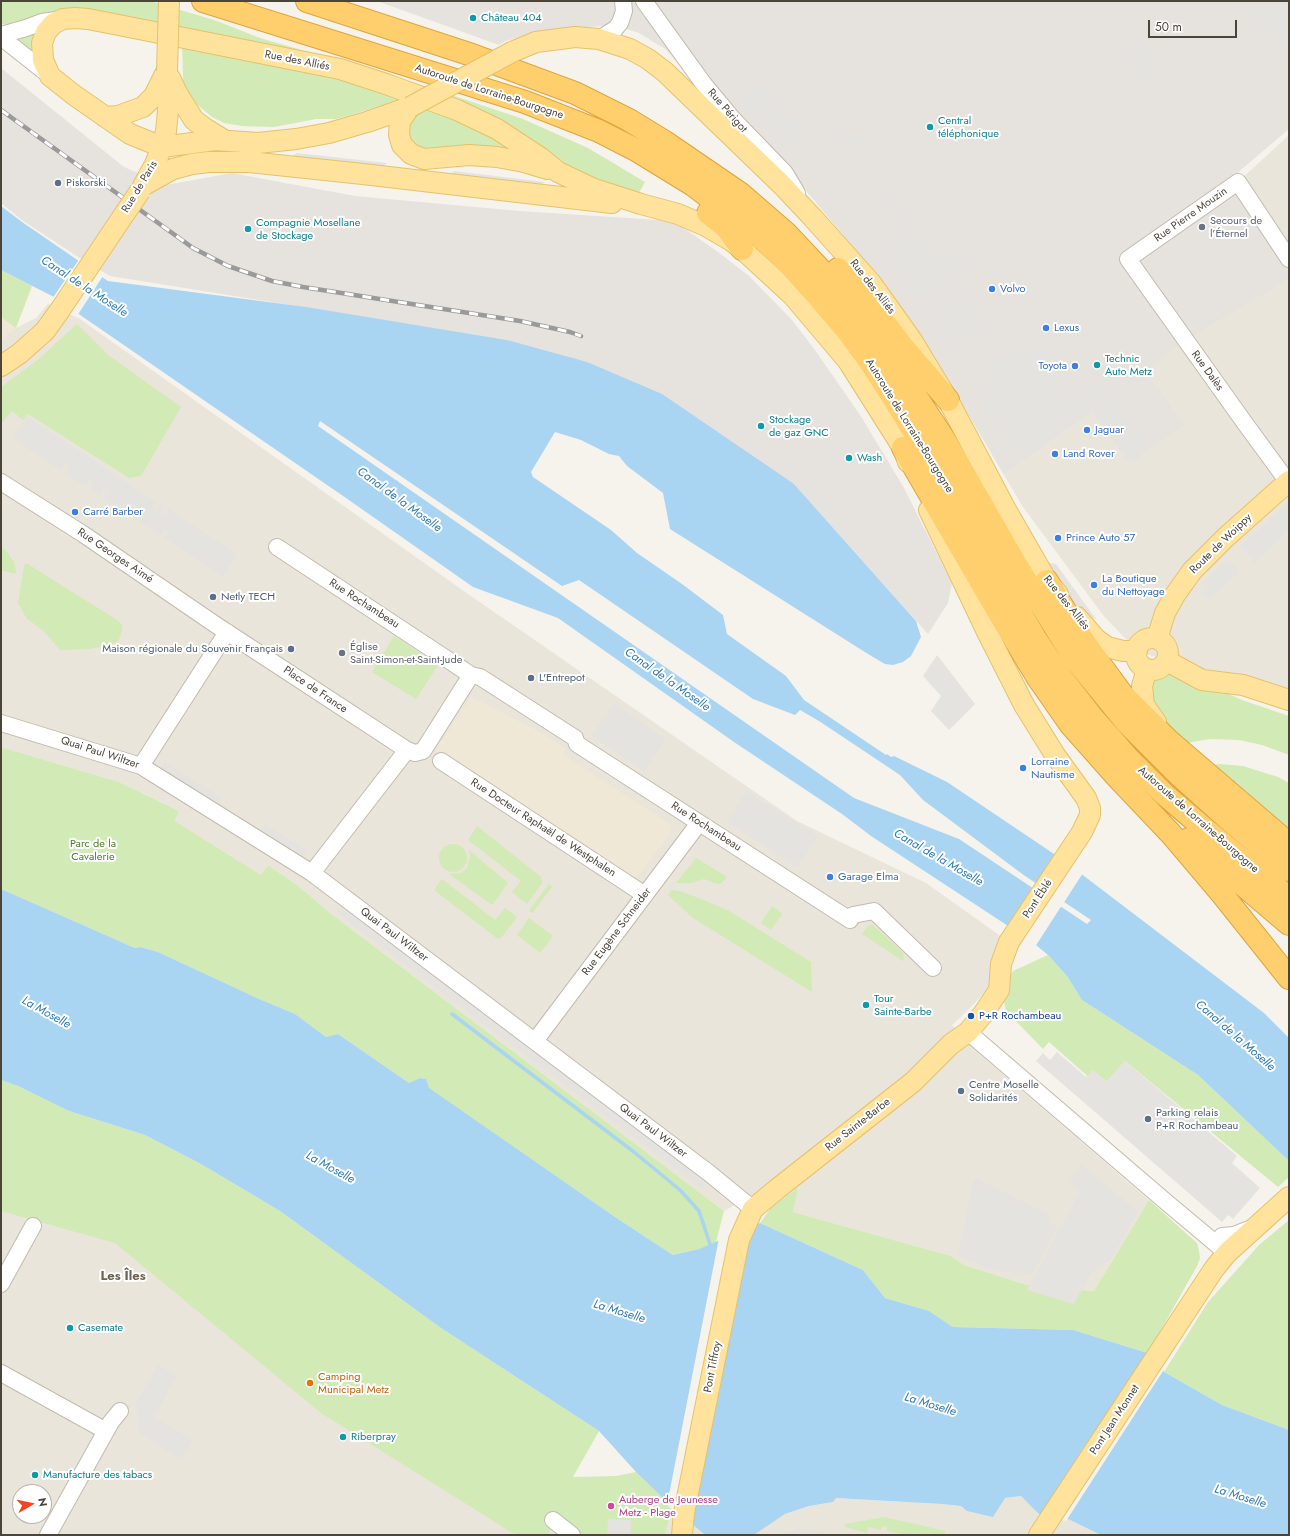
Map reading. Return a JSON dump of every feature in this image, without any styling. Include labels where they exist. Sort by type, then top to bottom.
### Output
[{"type":"highway","name":"Autoroute de Lorraine-Bourgogne","points":[[203,1],[478,87],[564,117],[598,131],[636,150],[693,185],[756,234],[787,262],[845,328],[868,359],[923,446],[1035,638],[1061,677],[1092,717],[1129,759],[1164,794],[1289,898]]},
{"type":"highway","name":"Autoroute de Lorraine-Bourgogne","points":[[307,1],[472,55],[568,90],[629,120],[665,142],[741,194],[786,233],[832,282],[881,343],[944,439],[1015,563],[1075,659],[1127,723],[1179,775],[1289,870]]},
{"type":"highway","points":[[478,87],[500,103],[537,118],[646,172],[690,200],[726,227],[742,249]]},
{"type":"highway","points":[[665,142],[717,163],[741,180],[781,213],[821,251],[866,299],[902,346],[948,400]]},
{"type":"highway","points":[[903,448],[1038,678],[1070,724],[1117,778],[1177,841],[1222,894],[1289,978]]},
{"type":"highway","points":[[1047,581],[1086,645],[1122,694],[1168,740],[1289,844]]},
{"type":"highway","points":[[1117,778],[1289,924]]},
{"type":"main road","name":"Rue de Paris","points":[[1,366],[19,354],[45,331],[142,188],[162,147],[166,131],[168,111],[167,70],[169,1]]},
{"type":"main road","points":[[62,19],[53,24],[46,32],[42,43],[43,60],[50,76],[130,134],[162,147],[224,140]]},
{"type":"main road","name":"Rue des Alliés","points":[[62,19],[88,19],[340,69],[386,84],[457,110],[496,129],[542,158],[558,172],[594,189],[678,214],[706,226],[742,249],[793,296],[848,361],[903,448],[912,475],[1014,685],[1055,755],[1086,798],[1090,808],[1090,815],[1082,832],[1066,855]]},
{"type":"main road","name":"Rue des Alliés","points":[[224,140],[258,143],[296,139],[329,133],[367,122],[410,107],[512,52],[536,42],[548,39],[575,37],[599,39],[630,49],[656,65],[745,149],[813,218],[875,290],[911,339],[948,400],[1005,508],[1047,581],[1096,639],[1107,647],[1123,651],[1137,651]]},
{"type":"main road","points":[[105,117],[118,116],[143,107],[154,96],[167,70]]},
{"type":"main road","points":[[167,70],[177,93],[194,120],[224,140]]},
{"type":"main road","points":[[410,107],[400,121],[399,135],[402,145],[410,154],[424,159],[469,155],[497,157],[524,162],[558,172]]},
{"type":"main road","name":"Rue des Alliés","points":[[142,188],[173,169],[192,164],[249,162],[606,203],[641,204]]},
{"type":"main road","name":"Route de Woippy","points":[[1157,639],[1165,613],[1183,582],[1192,570],[1224,538],[1288,481]]},
{"type":"main road","points":[[1153,638],[1157,639],[1166,645],[1168,650],[1167,661],[1156,670],[1147,669],[1143,667],[1138,660],[1137,651],[1144,640],[1153,638]]},
{"type":"main road","points":[[1167,661],[1202,680],[1243,685],[1289,700]]},
{"type":"main road","points":[[1147,669],[1142,686],[1144,705],[1168,740]]},
{"type":"main road","name":"Pont Éblé","points":[[1009,942],[1066,855]]},
{"type":"main road","name":"Rue Sainte-Barbe","points":[[751,1213],[771,1193],[913,1082],[951,1044],[968,1032],[983,1014],[999,990],[1001,964],[1009,942]]},
{"type":"main road","name":"Pont Jean Monnet","points":[[1039,1535],[1214,1269],[1228,1245],[1256,1227],[1289,1197]]},
{"type":"main road","name":"Pont Tiffroy","points":[[683,1527],[738,1240],[751,1213]]},
{"type":"street","points":[[599,39],[615,29],[620,23],[624,11],[623,1]]},
{"type":"street","name":"Rue Périgot","points":[[644,1],[703,83],[732,118],[785,173],[813,218]]},
{"type":"street","points":[[1,36],[42,22],[62,19]]},
{"type":"street","points":[[1,36],[50,76]]},
{"type":"street","name":"Rue Pierre Mouzin","points":[[1128,259],[1238,182],[1289,259]]},
{"type":"street","name":"Rue Dalès","points":[[1128,259],[1239,416],[1288,481]]},
{"type":"street","name":"Rue Georges Aimé","points":[[1,482],[83,534],[227,632]]},
{"type":"street","name":"Rue Rochambeau","points":[[277,547],[471,675],[480,677],[575,738],[577,744],[850,920],[854,915],[874,911],[933,968]]},
{"type":"street","points":[[140,766],[227,632]]},
{"type":"street","name":"Place de France","points":[[227,632],[407,750]]},
{"type":"street","points":[[312,873],[407,750],[414,753],[423,751],[471,675]]},
{"type":"street","name":"Quai Paul Wiltzer","points":[[1,723],[140,766],[312,873],[745,1200],[751,1213]]},
{"type":"street","name":"Rue Docteur Raphaël de Westphalen","points":[[441,761],[645,895]]},
{"type":"street","name":"Rue Eugène Schneider","points":[[535,1042],[699,823]]},
{"type":"street","points":[[968,1032],[1165,1201],[1228,1245]]},
{"type":"street","points":[[1,1284],[33,1226]]},
{"type":"street","points":[[1,1373],[106,1431]]},
{"type":"street","points":[[48,1535],[111,1422],[120,1411]]},
{"type":"street","points":[[553,1520],[572,1535]]},
{"type":"shaded area","points":[[377,1],[1289,1],[1289,129],[1235,175],[1289,262],[1289,279],[1185,340],[1146,371],[1185,424],[1130,463],[1093,412],[1004,475],[951,385],[919,336],[842,234],[793,175],[696,82],[665,49],[639,33],[614,25],[540,31],[506,41],[499,45]]},
{"type":"shaded area","points":[[1243,1],[1289,1],[1289,50],[1238,8]]},
{"type":"shaded area","points":[[1134,39],[1163,63],[1145,85],[1116,59]]},
{"type":"shaded area","points":[[1,68],[124,167],[166,185],[232,173],[355,196],[519,211],[674,221],[749,276],[792,320],[815,350],[862,418],[904,488],[952,583],[948,603],[928,634],[794,484],[507,340],[110,276],[22,220],[1,203]]},
{"type":"shaded area","points":[[756,84],[785,108],[781,116],[786,121],[792,114],[811,129],[796,146],[786,148],[739,103]]},
{"type":"shaded area","points":[[840,130],[867,143],[861,150],[834,138]]},
{"type":"shaded area","points":[[1289,135],[1289,700],[1137,651],[1103,615],[1023,507],[1004,475],[1093,412],[1185,424],[1146,371],[1238,182]]},
{"type":"shaded area","points":[[297,153],[387,163],[377,171],[286,160]]},
{"type":"shaded area","points":[[454,171],[545,182],[534,190],[444,179]]},
{"type":"shaded area","points":[[886,171],[890,171],[891,175],[894,174],[895,178],[902,181],[902,195],[887,180]]},
{"type":"shaded area","points":[[886,196],[921,224],[908,227],[875,198]]},
{"type":"shaded area","points":[[911,228],[916,235],[924,239],[936,253],[957,252],[976,260],[979,263],[921,313],[876,254]]},
{"type":"shaded area","points":[[961,287],[988,327],[949,354],[922,315]]},
{"type":"shaded area","points":[[48,304],[80,319],[468,594],[797,821],[926,883],[1016,947],[998,978],[952,1025],[976,1051],[1149,1200],[1094,1291],[1027,1285],[964,1265],[951,1256],[793,1212],[797,1187],[745,1200],[724,1211],[330,913],[301,888],[268,865],[261,875],[175,821],[179,811],[119,782],[1,747],[1,317],[16,328],[36,318]]},
{"type":"shaded area","points":[[1,317],[16,328],[1,340]]},
{"type":"shaded area","points":[[1038,343],[1071,393],[1089,382],[1105,383],[1146,443],[1135,452],[1139,458],[1130,464],[1091,409],[1019,459],[985,410],[986,404],[974,387],[991,376],[986,367],[1019,345],[1024,353]]},
{"type":"shaded area","points":[[27,416],[156,502],[152,508],[156,511],[160,504],[164,507],[160,514],[164,515],[168,509],[237,554],[223,577],[165,538],[169,531],[165,529],[161,536],[140,522],[145,516],[141,513],[136,519],[104,498],[109,491],[104,489],[100,496],[90,489],[94,482],[90,479],[85,486],[65,473],[69,466],[65,463],[61,470],[13,438]]},
{"type":"shaded area","points":[[1289,502],[1289,530],[1255,563],[1241,546]]},
{"type":"shaded area","points":[[1228,560],[1239,572],[1208,600],[1202,594],[1209,587],[1204,582]]},
{"type":"shaded area","points":[[1045,562],[1056,564],[1096,619],[1084,617]]},
{"type":"shaded area","points":[[937,655],[975,704],[949,730],[931,711],[941,696],[923,676]]},
{"type":"shaded area","points":[[471,697],[538,731],[565,748],[564,755],[671,825],[670,834],[640,874],[633,880],[435,751]]},
{"type":"shaded area","points":[[614,703],[665,739],[645,772],[592,736]]},
{"type":"shaded area","points":[[165,762],[222,798],[217,805],[160,770]]},
{"type":"shaded area","points":[[746,791],[818,836],[797,867],[727,822]]},
{"type":"shaded area","points":[[265,824],[307,850],[302,858],[260,832]]},
{"type":"shaded area","points":[[343,906],[709,1181],[703,1189],[337,913]]},
{"type":"shaded area","name":"Parking relais P+R Rochambeau","points":[[1057,1052],[1086,1077],[1093,1070],[1107,1081],[1125,1061],[1237,1156],[1232,1163],[1260,1188],[1233,1219],[1228,1215],[1222,1222],[1036,1061],[1043,1053],[1050,1060]]},
{"type":"shaded area","points":[[1081,1164],[1138,1212],[1111,1259],[1092,1272],[1074,1304],[1027,1290],[1079,1193],[1070,1180]]},
{"type":"shaded area","points":[[974,1177],[1049,1214],[1050,1222],[1058,1227],[1032,1274],[996,1271],[958,1256]]},
{"type":"shaded area","points":[[1,1188],[98,1215],[553,1520],[572,1535],[1,1535]]},
{"type":"shaded area","points":[[158,1365],[177,1376],[154,1417],[193,1440],[182,1460],[139,1432],[136,1403]]},
{"type":"shaded area","points":[[1021,1496],[1039,1513],[1068,1519],[1101,1535],[754,1535],[785,1514],[809,1506],[833,1502],[836,1498],[942,1504],[961,1506],[967,1511],[1005,1498]]},
{"type":"shaded area","points":[[672,1507],[705,1535],[665,1535]]},
{"type":"shaded area","points":[[608,1519],[631,1520],[630,1535],[607,1535]]},
{"type":"shaded area","points":[[799,1528],[826,1532],[826,1535],[779,1535]]},
{"type":"green space","points":[[1,1],[150,1],[214,20],[260,38],[416,83],[523,119],[588,148],[645,182],[638,195],[580,176],[447,101],[72,10],[15,25],[1,24]]},
{"type":"green space","points":[[39,27],[35,54],[13,37]]},
{"type":"green space","points":[[182,43],[340,76],[401,99],[336,119],[316,119],[274,127],[242,126],[224,123],[212,117],[194,102],[183,82]]},
{"type":"green space","points":[[433,106],[538,162],[429,150],[414,146],[409,138],[409,123],[414,117]]},
{"type":"green space","points":[[1,270],[32,286],[16,328],[1,317]]},
{"type":"green space","points":[[77,324],[108,355],[181,407],[141,476],[129,478],[28,414],[23,420],[12,411],[1,424],[1,387],[39,359]]},
{"type":"green space","points":[[1,546],[14,562],[16,570],[15,574],[1,570]]},
{"type":"green space","points":[[26,563],[117,620],[122,625],[119,640],[112,644],[90,649],[60,650],[44,631],[27,619],[18,603],[24,566]]},
{"type":"green space","points":[[394,636],[438,665],[416,699],[372,672]]},
{"type":"green space","points":[[1155,669],[1164,669],[1198,680],[1242,700],[1289,716],[1289,755],[1262,745],[1239,740],[1210,739],[1179,744],[1150,693]]},
{"type":"green space","name":"Parc de la Cavalerie","points":[[1,747],[119,782],[179,811],[175,821],[261,875],[268,865],[301,888],[330,913],[724,1211],[716,1242],[699,1249],[673,1255],[615,1217],[428,1088],[426,1079],[420,1078],[409,1083],[338,1034],[326,1037],[295,1014],[158,952],[142,947],[135,948],[1,889]]},
{"type":"green space","points":[[1220,764],[1243,766],[1278,777],[1289,783],[1289,837],[1202,766]]},
{"type":"green space","points":[[477,826],[541,877],[542,883],[527,904],[512,892],[521,881],[468,840]]},
{"type":"green space","points":[[453,844],[463,848],[467,858],[463,868],[453,872],[443,868],[439,858],[443,848]]},
{"type":"green space","points":[[469,850],[508,883],[492,905],[449,874],[461,873],[467,868],[470,857]]},
{"type":"green space","points":[[696,858],[727,877],[721,884],[704,879],[691,883],[676,883]]},
{"type":"green space","points":[[442,879],[495,920],[505,908],[517,917],[501,938],[498,939],[434,890]]},
{"type":"green space","points":[[549,884],[552,887],[532,913],[529,910]]},
{"type":"green space","points":[[672,890],[680,891],[729,911],[811,962],[812,992],[693,918],[668,895]]},
{"type":"green space","points":[[772,906],[782,914],[771,930],[761,923]]},
{"type":"green space","points":[[529,918],[553,936],[540,953],[517,935]]},
{"type":"green space","points":[[872,924],[903,953],[903,961],[862,934],[867,927]]},
{"type":"green space","points":[[1048,955],[1067,976],[1082,1000],[1198,1075],[1289,1161],[1289,1177],[1278,1187],[1125,1061],[1101,1088],[1049,1042],[1043,1049],[1006,1011],[1003,998],[1006,981],[1013,971]]},
{"type":"green space","points":[[1,1080],[18,1086],[69,1111],[145,1135],[201,1164],[280,1211],[441,1328],[599,1431],[573,1477],[616,1476],[636,1472],[672,1507],[665,1535],[572,1535],[554,1521],[548,1535],[519,1535],[511,1532],[321,1413],[115,1243],[1,1211]]},
{"type":"green space","points":[[798,1187],[793,1212],[951,1256],[964,1265],[1027,1285],[1094,1291],[1149,1200],[1197,1243],[1200,1258],[1197,1266],[1148,1353],[1073,1330],[953,1327],[929,1311],[885,1298],[863,1270],[760,1223],[771,1208]]},
{"type":"green space","points":[[1289,1220],[1289,1430],[1222,1405],[1164,1372],[1208,1302],[1259,1245]]},
{"type":"green space","points":[[884,1517],[946,1531],[944,1535],[922,1535],[916,1533],[915,1535],[907,1535],[887,1531],[887,1527],[883,1526],[881,1530],[868,1527],[867,1533],[845,1527],[845,1524]]},
{"type":"water","name":"Canal de la Moselle","points":[[1,206],[108,281],[306,307],[507,340],[587,362],[662,394],[794,484],[916,621],[921,637],[911,656],[903,662],[893,665],[885,664],[670,529],[663,493],[627,466],[619,456],[609,454],[581,440],[555,432],[531,472],[533,477],[611,530],[637,553],[723,615],[727,634],[786,676],[804,700],[886,755],[887,754],[891,757],[894,756],[947,782],[1063,860],[1264,1013],[1289,1038],[1289,1161],[1198,1075],[1082,1000],[1067,976],[1048,955],[1031,941],[871,836],[842,814],[734,742],[558,618],[473,587],[54,297],[1,270]],"holes":[[[320,421],[562,586],[579,580],[753,699],[795,715],[800,710],[819,721],[900,775],[923,800],[1025,876],[1091,920],[1087,924],[959,839],[854,798],[318,426]]]},
{"type":"water","name":"La Moselle","points":[[1,889],[135,948],[141,947],[158,952],[295,1014],[326,1037],[338,1034],[409,1083],[420,1078],[426,1079],[429,1088],[615,1217],[673,1255],[699,1249],[760,1223],[863,1270],[885,1298],[929,1311],[953,1327],[1073,1330],[1151,1354],[1161,1361],[1164,1372],[1222,1405],[1289,1430],[1289,1535],[1101,1535],[1068,1519],[1039,1514],[1021,1496],[1005,1498],[993,1517],[967,1511],[961,1506],[836,1498],[833,1502],[809,1506],[785,1514],[754,1535],[705,1535],[672,1507],[636,1472],[599,1431],[441,1328],[280,1211],[201,1164],[145,1135],[69,1111],[18,1086],[1,1080]]},
{"type":"pier","points":[[80,258],[103,276],[77,316],[52,299]]},
{"type":"pier","points":[[1064,858],[1083,873],[1063,904],[1038,887]]},
{"type":"pier","points":[[1037,889],[1062,905],[1035,947],[1010,929]]},
{"type":"pier","points":[[758,1222],[748,1240],[691,1524],[667,1505],[719,1238]]},
{"type":"pier","points":[[1162,1360],[1165,1368],[1066,1521],[1042,1516]]},
{"type":"waterway","points":[[452,1014],[634,1152],[680,1190],[699,1211],[710,1244]]},
{"type":"railway","points":[[1,110],[193,248],[228,266],[272,281],[520,321],[570,332],[581,336]]},
{"type":"place","name":"Château 404","points":[[473,18]]},
{"type":"place","name":"Central téléphonique","points":[[930,127]]},
{"type":"place","name":"Piskorski","points":[[58,183]]},
{"type":"place","name":"Secours de l’Éternel","points":[[1202,227]]},
{"type":"place","name":"Compagnie Mosellane de Stockage","points":[[248,229]]},
{"type":"place","name":"Volvo","points":[[992,289]]},
{"type":"place","name":"Lexus","points":[[1046,328]]},
{"type":"place","name":"Technic Auto Metz","points":[[1097,365]]},
{"type":"place","name":"Toyota","points":[[1075,366]]},
{"type":"place","name":"Stockage de gaz GNC","points":[[761,426]]},
{"type":"place","name":"Jaguar","points":[[1087,430]]},
{"type":"place","name":"Land Rover","points":[[1055,454]]},
{"type":"place","name":"Wash","points":[[849,458]]},
{"type":"place","name":"Carré Barber","points":[[75,512]]},
{"type":"place","name":"Prince Auto 57","points":[[1058,538]]},
{"type":"place","name":"La Boutique du Nettoyage","points":[[1094,585]]},
{"type":"place","name":"Netly TECH","points":[[213,597]]},
{"type":"place","name":"Maison régionale du Souvenir Français","points":[[291,649]]},
{"type":"place","name":"Église Saint-Simon-et-Saint-Jude","points":[[342,653]]},
{"type":"place","name":"L'Entrepot","points":[[531,678]]},
{"type":"place","name":"Lorraine Nautisme","points":[[1023,768]]},
{"type":"place","name":"Garage Elma","points":[[830,877]]},
{"type":"place","name":"Tour Sainte-Barbe","points":[[866,1005]]},
{"type":"place","name":"P+R Rochambeau","points":[[971,1016]]},
{"type":"place","name":"Centre Moselle Solidarités","points":[[961,1091]]},
{"type":"place","name":"Parking relais P+R Rochambeau","points":[[1148,1119]]},
{"type":"place","name":"Casemate","points":[[70,1328]]},
{"type":"place","name":"Camping Municipal Metz","points":[[310,1383]]},
{"type":"place","name":"Riberpray","points":[[343,1437]]},
{"type":"place","name":"Manufacture des tabacs","points":[[35,1475]]},
{"type":"place","name":"Auberge de Jeunesse Metz - Plage","points":[[611,1506]]},
{"type":"district","name":"Les Îles","points":[[123,1277]]}]
